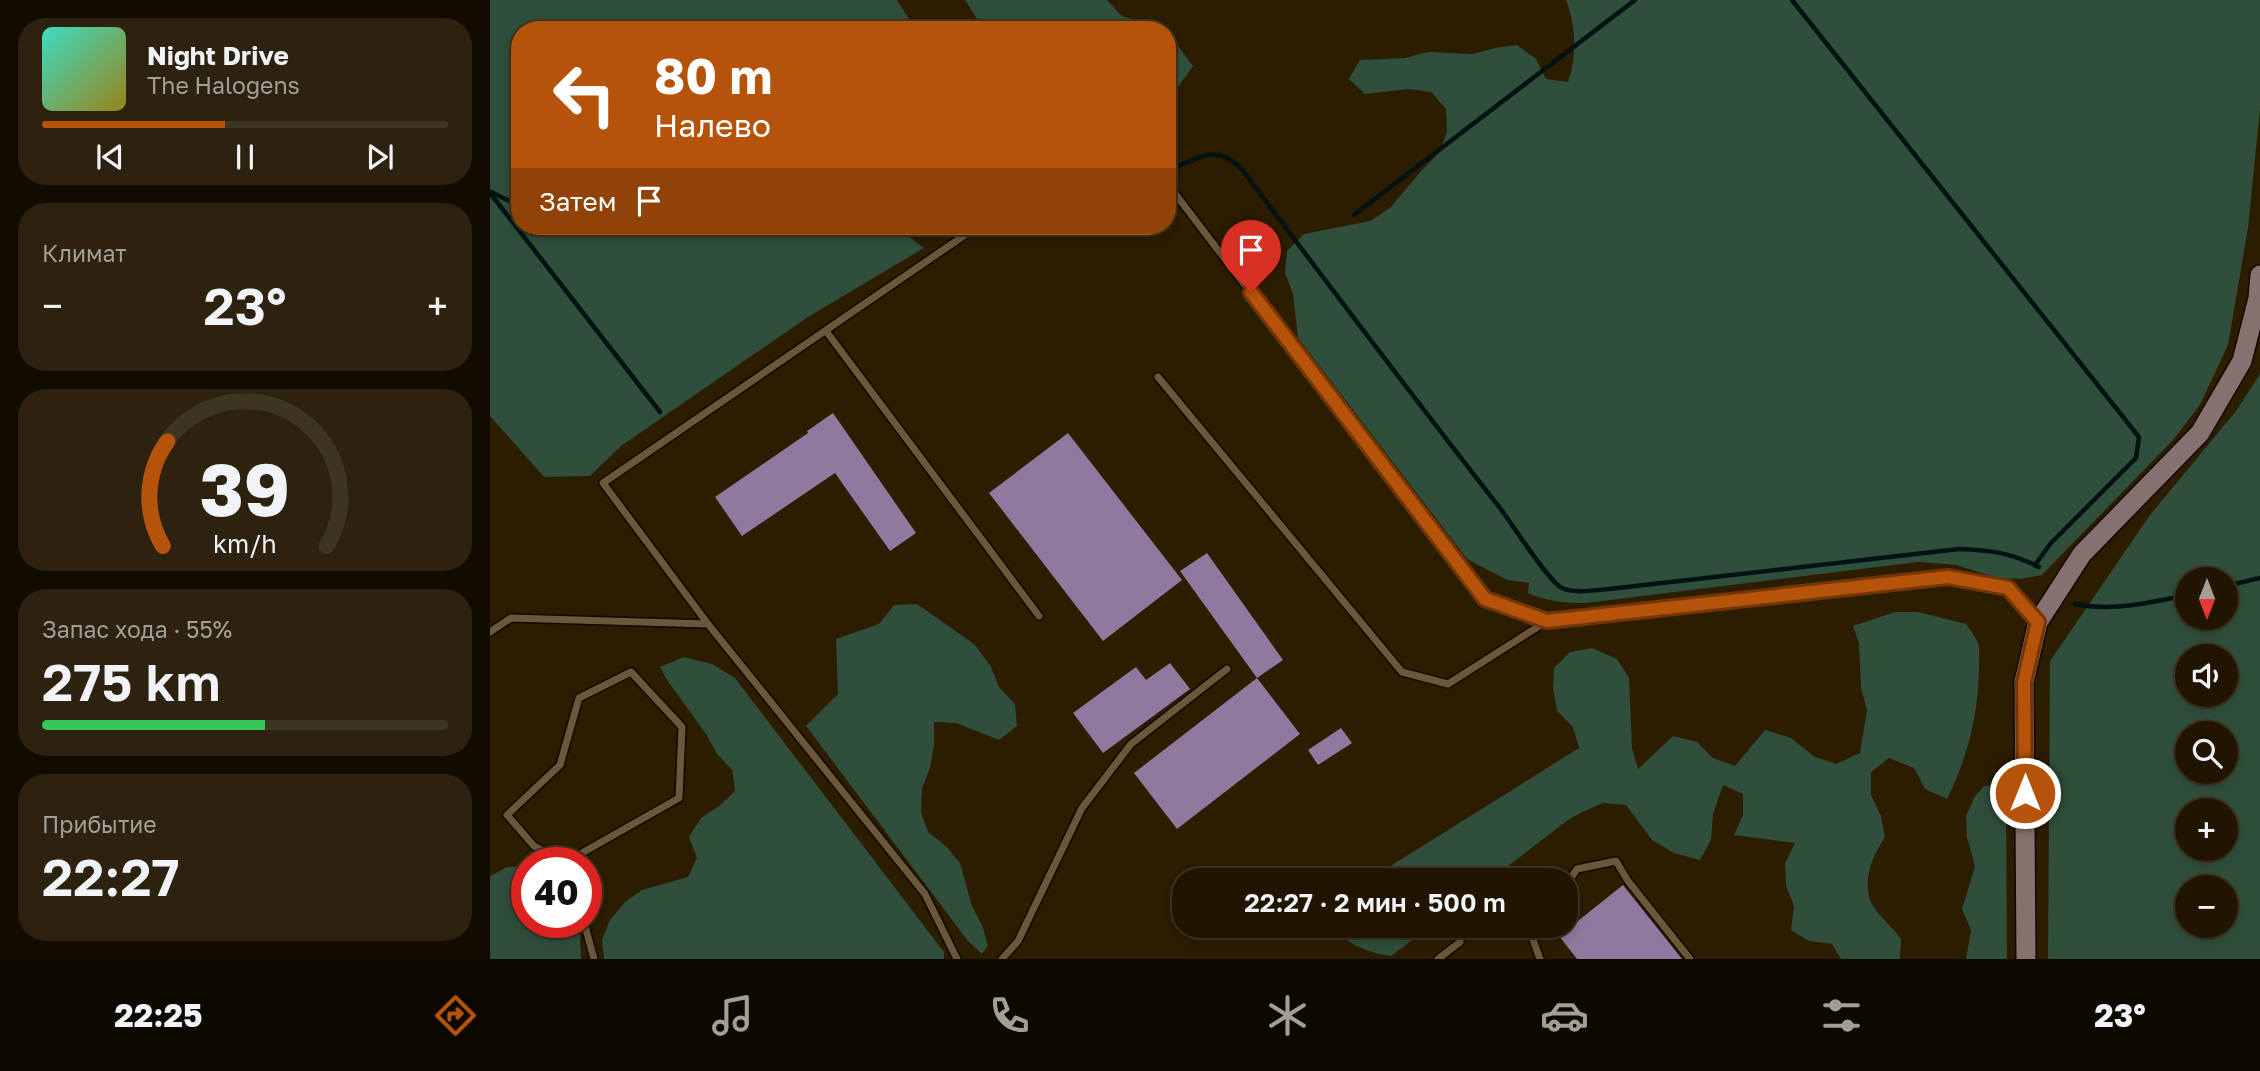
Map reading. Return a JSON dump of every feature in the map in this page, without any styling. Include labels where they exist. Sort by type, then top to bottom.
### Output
[{"type":"street","points":[[2026,959],[2024,682],[2038,622],[2082,554],[2200,433],[2242,362],[2258,298],[2260,275]]},
{"type":"lane","points":[[1176,195],[1485,599],[1547,621],[1948,577],[2008,588],[2038,622]]},
{"type":"lane","points":[[957,959],[925,894],[708,624],[603,483],[965,235]]},
{"type":"lane","points":[[826,331],[1040,616]]},
{"type":"lane","points":[[1158,377],[1402,672],[1448,684],[1547,621]]},
{"type":"lane","points":[[490,632],[511,618],[708,624]]},
{"type":"lane","points":[[1002,959],[1018,941],[1082,808],[1131,744],[1227,669]]},
{"type":"lane","points":[[631,672],[682,727],[679,798],[566,862],[534,846],[507,815],[561,765],[579,698],[631,672]]},
{"type":"lane","points":[[1578,869],[1616,861],[1628,881],[1690,959]]},
{"type":"lane","points":[[588,938],[594,959]]},
{"type":"lane","points":[[1532,938],[1540,959]]},
{"type":"lane","points":[[1438,959],[1460,942]]},
{"type":"green space","points":[[490,0],[897,0],[910,21],[511,21],[511,235],[907,235],[924,248],[808,317],[621,446],[590,476],[544,477],[490,416]]},
{"type":"green space","points":[[965,0],[1107,0],[1122,16],[1138,21],[978,21]]},
{"type":"green space","points":[[1566,0],[2260,0],[2260,109],[2248,228],[2228,345],[2200,405],[2173,440],[2042,575],[2020,579],[1998,578],[1956,565],[1918,562],[1578,603],[1535,596],[1528,593],[1529,583],[1507,580],[1467,559],[1298,338],[1293,294],[1285,273],[1287,251],[1304,234],[1370,221],[1390,208],[1439,153],[1447,132],[1446,109],[1431,92],[1409,89],[1365,94],[1349,79],[1360,60],[1405,58],[1428,52],[1473,54],[1517,45],[1536,59],[1546,79],[1568,82],[1574,41]]},
{"type":"green space","points":[[1176,43],[1193,66],[1176,90]]},
{"type":"green space","points":[[2260,374],[2260,959],[2048,959],[2050,661],[2150,515],[2236,411]]},
{"type":"green space","points":[[917,604],[974,644],[990,665],[999,687],[1015,704],[1017,726],[999,740],[956,723],[934,722],[930,768],[922,789],[921,812],[928,832],[946,846],[960,863],[972,906],[982,925],[988,946],[982,954],[968,941],[806,726],[838,694],[836,639],[879,624],[894,605]]},
{"type":"green space","points":[[1895,612],[1918,612],[1966,624],[1978,643],[1978,688],[1970,737],[1947,799],[1925,789],[1914,768],[1889,758],[1871,772],[1871,795],[1881,816],[1885,837],[1870,867],[1868,891],[1875,909],[1901,939],[1900,959],[1841,959],[1832,944],[1809,941],[1791,930],[1794,906],[1786,886],[1785,863],[1795,843],[1734,835],[1743,815],[1743,794],[1723,785],[1713,814],[1711,840],[1700,860],[1674,853],[1652,840],[1626,805],[1603,803],[1568,820],[1506,868],[1387,868],[1579,748],[1573,727],[1557,711],[1553,689],[1554,668],[1570,652],[1592,648],[1617,659],[1629,678],[1632,748],[1638,769],[1673,736],[1697,742],[1713,758],[1735,766],[1765,730],[1791,738],[1815,757],[1836,764],[1860,753],[1867,710],[1861,688],[1859,643],[1853,626]]},
{"type":"green space","points":[[684,657],[712,664],[735,678],[944,952],[944,959],[604,959],[602,940],[610,920],[625,902],[642,890],[688,877],[697,858],[689,837],[701,818],[735,791],[732,770],[717,754],[660,667]]},
{"type":"green space","points":[[1997,785],[2006,790],[2007,959],[1966,959],[1971,930],[1962,909],[1975,866],[1967,837],[1966,816],[1975,796],[1984,786]]},
{"type":"green space","points":[[511,867],[511,938],[580,938],[581,959],[490,959],[490,876]]},
{"type":"green space","points":[[1344,938],[1415,938],[1391,956],[1358,947]]},
{"type":"building","points":[[833,413],[916,533],[890,551],[835,473],[742,536],[715,497]]},
{"type":"building","points":[[1068,433],[1182,580],[1103,641],[989,493]]},
{"type":"building","points":[[1207,553],[1283,660],[1257,678],[1180,571]]},
{"type":"building","points":[[1170,663],[1190,689],[1103,753],[1073,713],[1136,667],[1146,680]]},
{"type":"building","points":[[1257,678],[1300,734],[1177,829],[1134,773]]},
{"type":"building","points":[[1341,728],[1352,743],[1318,765],[1308,750]]},
{"type":"building","points":[[1623,885],[1682,959],[1577,959],[1561,938],[1578,938],[1578,921]]},
{"type":"waterway","points":[[1354,215],[1635,0]]},
{"type":"waterway","points":[[1792,0],[2139,437],[2136,458],[2051,543],[2035,565]]},
{"type":"waterway","points":[[1176,167],[1201,157],[1216,155],[1241,168],[1541,565],[1562,588],[1579,591],[1609,589],[1959,549],[2000,553],[2039,567]]},
{"type":"waterway","points":[[491,192],[511,202]]},
{"type":"waterway","points":[[490,193],[511,220]]},
{"type":"waterway","points":[[523,235],[660,412]]},
{"type":"waterway","points":[[2238,583],[2260,578]]},
{"type":"waterway","points":[[2075,604],[2118,607],[2175,597]]},
{"type":"route","points":[[1251,292],[1485,599],[1547,621],[1948,577],[2008,588],[2038,622],[2024,682],[2025,793]]}]
